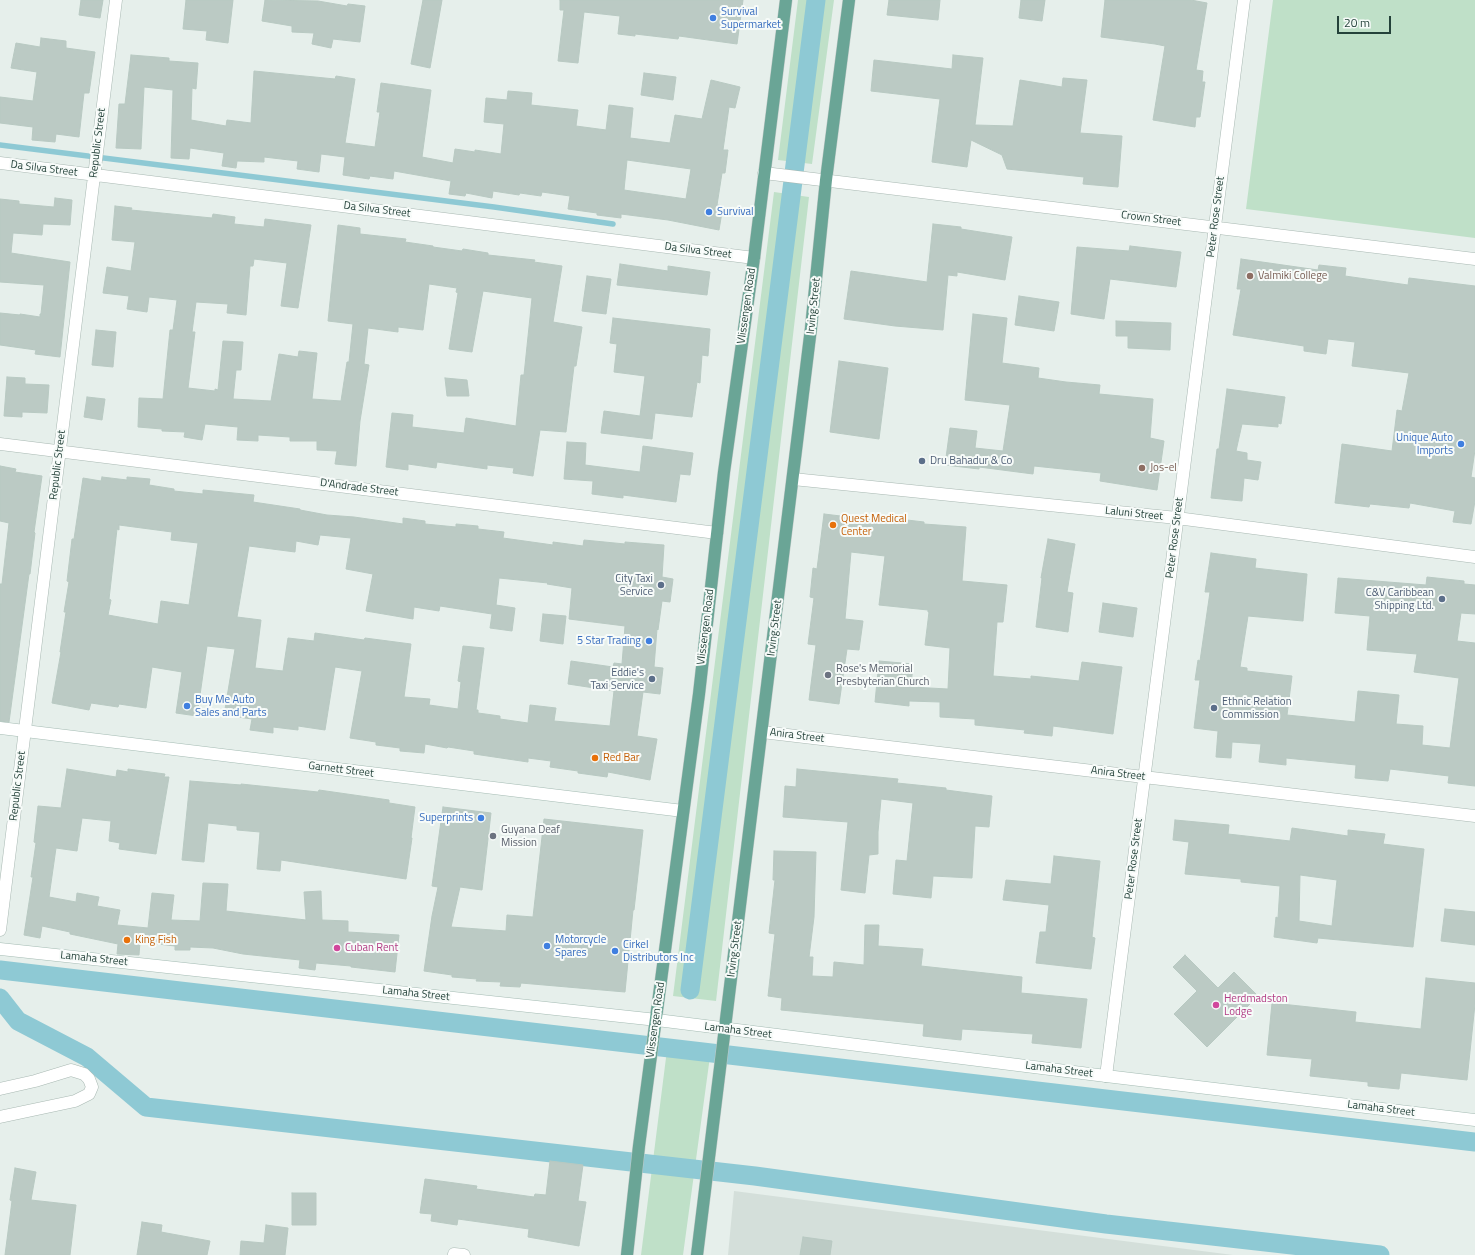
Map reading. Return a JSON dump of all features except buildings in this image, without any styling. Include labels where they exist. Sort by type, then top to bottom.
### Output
[{"type":"main road","name":"Vlissengen Road","points":[[627,1255],[639,1146],[657,1020],[725,465],[754,258],[786,0]]},
{"type":"main road","name":"Irving Street","points":[[697,1255],[812,328],[826,180],[849,0]]},
{"type":"street","name":"Republic Street","points":[[0,930],[116,0]]},
{"type":"street","name":"Peter Rose Street","points":[[1106,1076],[1244,0]]},
{"type":"street","name":"Da Silva Street","points":[[0,163],[94,172],[754,258]]},
{"type":"street","name":"Crown Street","points":[[764,172],[1475,259]]},
{"type":"street","name":"D'Andrade Street","points":[[0,444],[717,533]]},
{"type":"street","name":"Laluni Street","points":[[793,479],[1177,518],[1475,557]]},
{"type":"street","name":"Garnett Street","points":[[0,728],[682,811]]},
{"type":"street","name":"Anira Street","points":[[762,732],[1475,816]]},
{"type":"street","name":"Lamaha Street","points":[[0,948],[657,1020],[725,1030],[1475,1120]]},
{"type":"street","points":[[0,1089],[35,1081],[71,1070],[84,1074],[90,1079],[92,1086],[88,1094],[75,1101],[0,1117]]},
{"type":"shaded area","points":[[734,1191],[1233,1255],[728,1255]]},
{"type":"green space","points":[[798,0],[834,0],[812,164],[778,160]]},
{"type":"green space","points":[[1273,0],[1475,0],[1475,238],[1246,209]]},
{"type":"green space","points":[[774,192],[809,197],[716,1001],[673,996]]},
{"type":"green space","points":[[668,1042],[711,1049],[683,1255],[641,1255]]},
{"type":"waterway","points":[[690,990],[816,0]]},
{"type":"waterway","points":[[0,145],[494,207],[613,224]]},
{"type":"waterway","points":[[0,970],[1475,1142]]},
{"type":"waterway","points":[[0,998],[18,1021],[87,1057],[146,1107],[755,1176],[1106,1224],[1380,1255]]},
{"type":"place","name":"Survival Supermarket","points":[[713,18]]},
{"type":"place","name":"Survival","points":[[709,212]]},
{"type":"place","name":"Valmiki College","points":[[1250,276]]},
{"type":"place","name":"Unique Auto Imports","points":[[1461,444]]},
{"type":"place","name":"Dru Bahadur & Co","points":[[922,461]]},
{"type":"place","name":"Jos-el","points":[[1142,468]]},
{"type":"place","name":"Quest Medical Center","points":[[833,525]]},
{"type":"place","name":"City Taxi Service","points":[[661,585]]},
{"type":"place","name":"C&V Caribbean Shipping Ltd.","points":[[1442,599]]},
{"type":"place","name":"5 Star Trading","points":[[649,641]]},
{"type":"place","name":"Rose's Memorial Presbyterian Church","points":[[828,675]]},
{"type":"place","name":"Eddie's Taxi Service","points":[[652,679]]},
{"type":"place","name":"Buy Me Auto Sales and Parts","points":[[187,706]]},
{"type":"place","name":"Ethnic Relation Commission","points":[[1214,708]]},
{"type":"place","name":"Red Bar","points":[[595,758]]},
{"type":"place","name":"Superprints","points":[[481,818]]},
{"type":"place","name":"Guyana Deaf Mission","points":[[493,836]]},
{"type":"place","name":"King Fish","points":[[127,940]]},
{"type":"place","name":"Motorcycle Spares","points":[[547,946]]},
{"type":"place","name":"Cuban Rent","points":[[337,948]]},
{"type":"place","name":"Cirkel Distributors Inc","points":[[615,951]]},
{"type":"place","name":"Herdmadston Lodge","points":[[1216,1005]]}]
